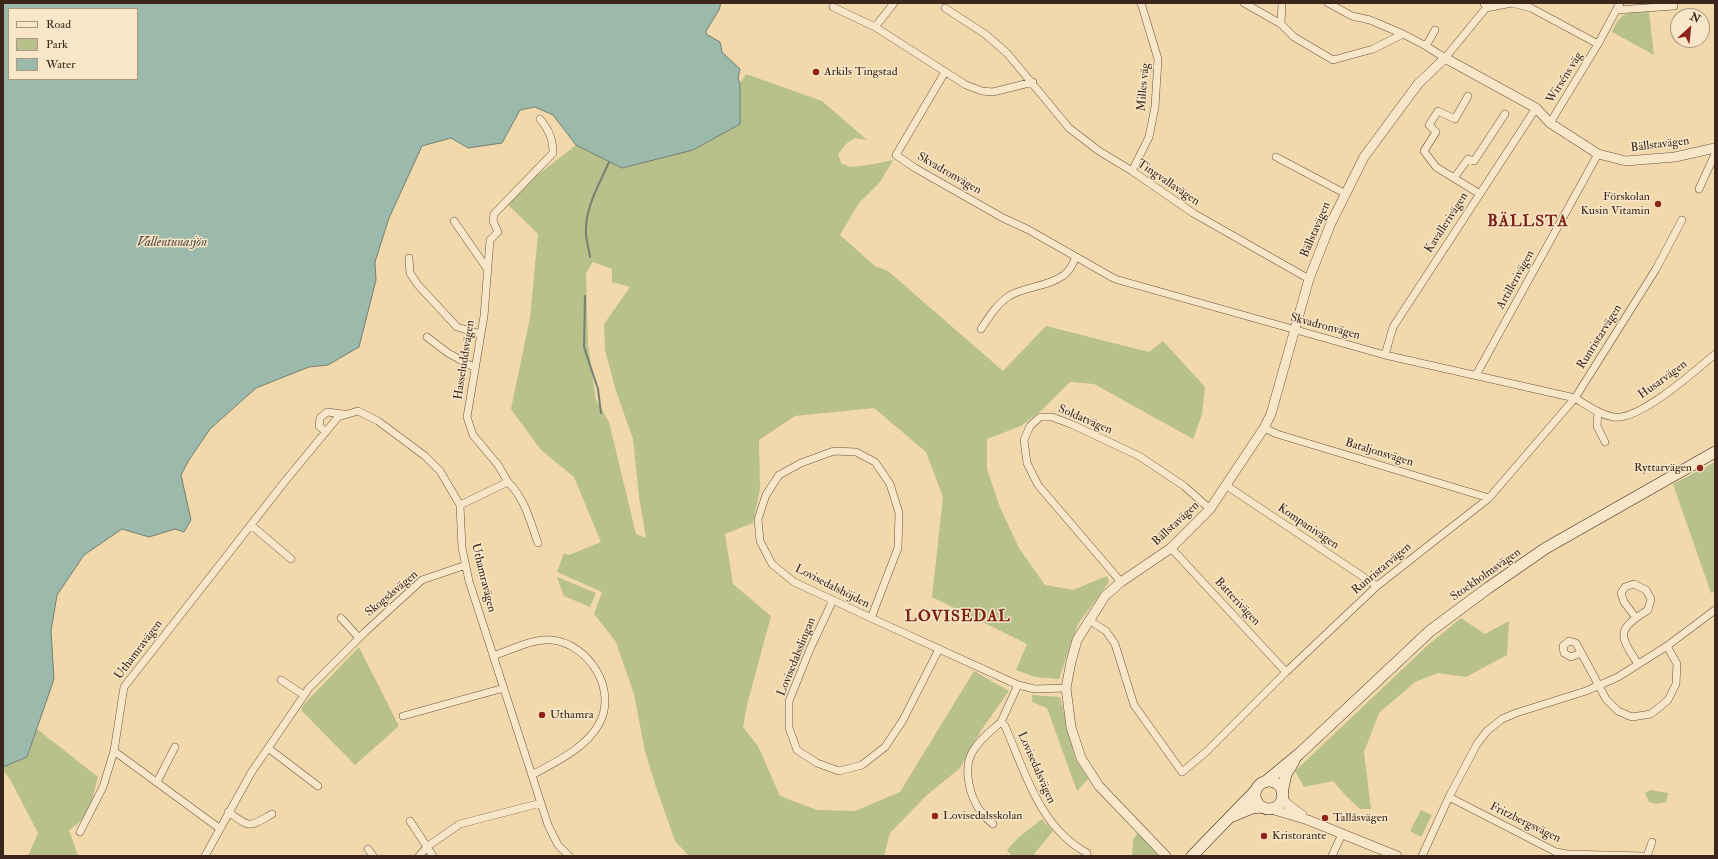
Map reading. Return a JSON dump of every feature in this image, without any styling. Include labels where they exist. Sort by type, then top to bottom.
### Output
[{"type":"main road","name":"Stockholmsvägen","points":[[1265,782],[1299,754],[1430,631],[1488,588],[1546,548],[1715,452]]},
{"type":"main road","name":"Stockholmsvägen","points":[[1282,795],[1286,774],[1299,754]]},
{"type":"main road","points":[[1192,856],[1228,818],[1256,790],[1261,784],[1265,782],[1273,782],[1277,784],[1282,795],[1278,806],[1252,808],[1228,818]]},
{"type":"main road","points":[[1256,790],[1256,800],[1266,808]]},
{"type":"street","points":[[875,27],[894,3]]},
{"type":"street","name":"Milles väg","points":[[1132,171],[1149,137],[1155,107],[1158,59],[1141,3]]},
{"type":"street","points":[[1244,3],[1281,24],[1294,37],[1333,60],[1373,49],[1403,34]]},
{"type":"street","points":[[1281,24],[1282,3]]},
{"type":"street","points":[[1328,3],[1352,16],[1370,20],[1403,34],[1445,58],[1485,5]]},
{"type":"street","name":"Wirséns väg","points":[[1485,5],[1512,3],[1531,8],[1598,44]]},
{"type":"street","name":"Wirséns väg","points":[[1550,122],[1598,44],[1618,6],[1674,6]]},
{"type":"street","points":[[833,7],[875,27],[966,85],[982,92],[993,92],[1033,82]]},
{"type":"street","name":"Tingvallavägen","points":[[945,8],[986,34],[1007,52],[1069,128],[1099,151],[1132,171],[1194,213],[1309,279]]},
{"type":"street","points":[[1426,46],[1435,30]]},
{"type":"street","name":"Bällstavägen","points":[[1166,856],[1099,786],[1081,758],[1071,727],[1066,688],[1077,640],[1105,596],[1121,582],[1171,548],[1210,509],[1227,486],[1264,428],[1271,414],[1309,279],[1331,223],[1364,157],[1418,84],[1445,58],[1536,108],[1550,122],[1598,154],[1626,161],[1675,157],[1715,148]]},
{"type":"street","name":"Skvadronvägen","points":[[945,72],[896,155],[915,168],[1003,218],[1027,229],[1114,278],[1385,355],[1575,398]]},
{"type":"street","points":[[1468,96],[1455,119],[1438,110],[1428,125],[1436,132],[1424,151],[1436,167],[1480,194]]},
{"type":"street","name":"Kavallerivägen","points":[[1385,355],[1393,327],[1536,108]]},
{"type":"street","points":[[1454,178],[1468,159],[1474,161],[1505,114]]},
{"type":"street","name":"Hasseluddsvägen","points":[[538,543],[524,505],[498,465],[473,435],[467,417],[481,334],[490,240],[498,232],[493,221],[494,214],[553,153],[553,143],[549,131],[540,119]]},
{"type":"street","name":"Artillerivägen","points":[[1476,375],[1598,154]]},
{"type":"street","points":[[1699,189],[1715,154]]},
{"type":"street","name":"Bällstavägen","points":[[1276,158],[1346,194]]},
{"type":"street","name":"Runristarvägen","points":[[1089,620],[1106,631],[1115,644],[1134,705],[1182,772],[1206,752],[1286,672],[1377,586],[1489,498],[1575,398],[1656,269],[1682,220]]},
{"type":"street","points":[[454,221],[488,270]]},
{"type":"street","points":[[981,329],[1000,303],[1008,296],[1065,275],[1076,257]]},
{"type":"street","points":[[409,258],[410,273],[418,285],[457,327],[481,334]]},
{"type":"street","points":[[427,337],[448,353],[475,368]]},
{"type":"street","name":"Husarvägen","points":[[1575,398],[1598,412],[1613,417],[1620,417],[1645,408],[1678,385],[1715,354]]},
{"type":"street","name":"Uthamravägen","points":[[80,832],[103,787],[114,751],[124,687],[338,417],[358,411],[378,421],[425,456],[440,471],[460,505],[462,548],[469,581],[548,825],[558,845],[569,856]]},
{"type":"street","name":"Uthamravägen","points":[[326,432],[319,426],[320,418],[328,412],[345,415]]},
{"type":"street","points":[[1598,412],[1597,426],[1605,442]]},
{"type":"street","name":"Soldatvägen","points":[[1121,582],[1038,485],[1026,463],[1024,440],[1030,426],[1040,417],[1052,417],[1071,424],[1138,456],[1184,486],[1210,509]]},
{"type":"street","name":"Bataljonsvägen","points":[[1264,428],[1277,434],[1489,498]]},
{"type":"street","name":"Lovisedalshöjden","points":[[871,618],[898,548],[899,513],[890,484],[875,462],[856,452],[834,451],[801,463],[779,475],[766,495],[758,519],[760,541],[772,564],[794,582],[871,618],[1018,685],[1035,689],[1066,688]]},
{"type":"street","points":[[460,505],[508,482]]},
{"type":"street","name":"Kompanivägen","points":[[1227,486],[1377,586]]},
{"type":"street","points":[[252,525],[291,559]]},
{"type":"street","name":"Batterivägen","points":[[1171,548],[1286,672]]},
{"type":"street","name":"Skogsåsvägen","points":[[205,856],[219,828],[251,773],[309,688],[359,638],[422,580],[466,565]]},
{"type":"street","points":[[1636,618],[1624,602],[1621,593],[1625,587],[1634,584],[1646,590],[1651,600],[1648,610],[1636,618],[1625,629],[1623,636],[1624,643],[1638,664]]},
{"type":"street","name":"Lovisedalsslingan","points":[[833,600],[810,649],[789,701],[789,728],[797,750],[817,763],[839,771],[862,765],[885,747],[903,720],[939,649]]},
{"type":"street","points":[[1422,856],[1449,797],[1477,744],[1487,731],[1502,719],[1516,713],[1586,691],[1618,677],[1667,646],[1715,610]]},
{"type":"street","points":[[341,618],[359,638]]},
{"type":"street","points":[[493,656],[534,642],[552,640],[570,645],[584,655],[595,668],[604,686],[606,705],[599,724],[588,739],[560,760],[532,775]]},
{"type":"street","points":[[1581,653],[1606,698],[1618,711],[1632,717],[1651,714],[1668,700],[1676,684],[1677,664],[1667,646]]},
{"type":"street","points":[[281,680],[304,695]]},
{"type":"street","points":[[993,824],[981,813],[970,791],[967,772],[972,752],[987,734],[1001,722],[1018,685]]},
{"type":"street","points":[[403,716],[504,688]]},
{"type":"street","name":"Lovisedalsvägen","points":[[1001,722],[1005,726],[1036,802],[1073,846],[1087,853]]},
{"type":"street","points":[[157,782],[175,747]]},
{"type":"street","points":[[268,748],[318,786]]},
{"type":"street","points":[[114,751],[219,828]]},
{"type":"street","points":[[1282,795],[1287,804],[1308,820]]},
{"type":"street","name":"Fritzbergsvägen","points":[[1449,797],[1556,852],[1567,854],[1643,856]]},
{"type":"street","points":[[419,856],[428,846],[460,824],[541,803]]},
{"type":"street","points":[[1266,808],[1308,820],[1397,856]]},
{"type":"street","points":[[228,812],[248,825],[253,825],[272,814]]},
{"type":"street","points":[[410,821],[428,846],[433,856]]},
{"type":"street","points":[[1332,856],[1342,834]]},
{"type":"street","points":[[1647,856],[1652,842]]},
{"type":"street","points":[[368,849],[373,856]]},
{"type":"green space","points":[[1635,12],[1649,12],[1654,55],[1612,32],[1622,16]]},
{"type":"green space","points":[[746,74],[822,101],[867,140],[855,138],[847,143],[838,154],[841,163],[850,167],[893,160],[880,182],[859,203],[840,235],[875,266],[888,271],[1003,371],[1046,326],[1149,352],[1163,341],[1205,387],[1202,414],[1193,439],[1094,384],[1070,382],[1043,409],[1021,426],[987,439],[987,469],[1000,507],[1019,548],[1045,585],[1073,590],[1107,576],[1109,582],[1078,624],[1059,679],[1035,677],[1016,670],[1027,644],[932,597],[943,497],[926,452],[874,408],[795,416],[759,440],[760,489],[753,523],[725,534],[733,584],[771,616],[747,705],[743,727],[758,746],[780,796],[817,810],[855,811],[900,792],[974,671],[1009,691],[982,729],[960,768],[926,796],[890,833],[884,856],[689,856],[675,841],[645,751],[634,694],[616,642],[594,614],[602,592],[557,572],[564,553],[569,555],[601,542],[574,477],[541,450],[511,409],[530,318],[538,234],[504,201],[576,145],[622,168],[740,122],[740,83]],"holes":[[[593,262],[612,269],[612,282],[630,287],[604,324],[605,350],[616,391],[633,439],[639,497],[646,538],[636,534],[609,422],[596,400],[588,345],[586,273]]]},
{"type":"green space","points":[[1715,462],[1715,591],[1711,593],[1673,484]]},
{"type":"green space","points":[[557,577],[596,593],[590,607],[564,596]]},
{"type":"green space","points":[[1461,618],[1485,634],[1509,621],[1507,655],[1466,677],[1438,673],[1415,682],[1379,713],[1364,752],[1371,809],[1360,809],[1333,781],[1304,787],[1295,771],[1428,645]]},
{"type":"green space","points":[[359,647],[399,726],[355,765],[301,710],[304,704]]},
{"type":"green space","points":[[1032,695],[1060,697],[1075,758],[1088,779],[1077,791],[1047,708],[1032,702]]},
{"type":"green space","points":[[37,729],[98,777],[90,808],[77,825],[69,830],[78,856],[28,856],[38,833],[11,781],[3,770],[3,767],[27,757]]},
{"type":"green space","points":[[1650,790],[1668,793],[1666,802],[1656,804],[1649,802],[1645,793]]},
{"type":"green space","points":[[1421,810],[1432,815],[1421,837],[1410,831]]},
{"type":"green space","points":[[1042,819],[1053,831],[1034,854],[1036,856],[1012,856],[1007,850],[1019,837]]},
{"type":"green space","points":[[1138,832],[1159,856],[1132,856],[1133,840]]},
{"type":"water","name":"Vallentunasjön","points":[[3,3],[721,3],[719,10],[706,31],[706,34],[720,42],[722,52],[740,69],[738,78],[740,83],[740,124],[693,150],[622,168],[576,145],[553,115],[535,107],[520,110],[502,143],[468,148],[451,138],[422,146],[389,218],[375,262],[376,280],[359,347],[328,365],[309,367],[256,388],[210,429],[189,460],[181,475],[191,520],[184,532],[175,529],[149,537],[122,529],[84,555],[57,595],[51,631],[54,679],[27,757],[3,767]]},
{"type":"waterway","points":[[590,257],[586,232],[588,212],[609,162]]},
{"type":"waterway","points":[[585,296],[584,347],[598,389],[601,413]]},
{"type":"place","name":"Arkils Tingstad","points":[[816,72]]},
{"type":"place","name":"Förskolan Kusin Vitamin","points":[[1658,204]]},
{"type":"place","name":"Ryttarvägen","points":[[1700,468]]},
{"type":"place","name":"Uthamra","points":[[542,715]]},
{"type":"place","name":"Lovisedalsskolan","points":[[935,816]]},
{"type":"place","name":"Tallåsvägen","points":[[1325,818]]},
{"type":"place","name":"Kristorante","points":[[1264,836]]},
{"type":"district","name":"BÄLLSTA","points":[[1528,223]]},
{"type":"district","name":"LOVISEDAL","points":[[958,618]]}]
